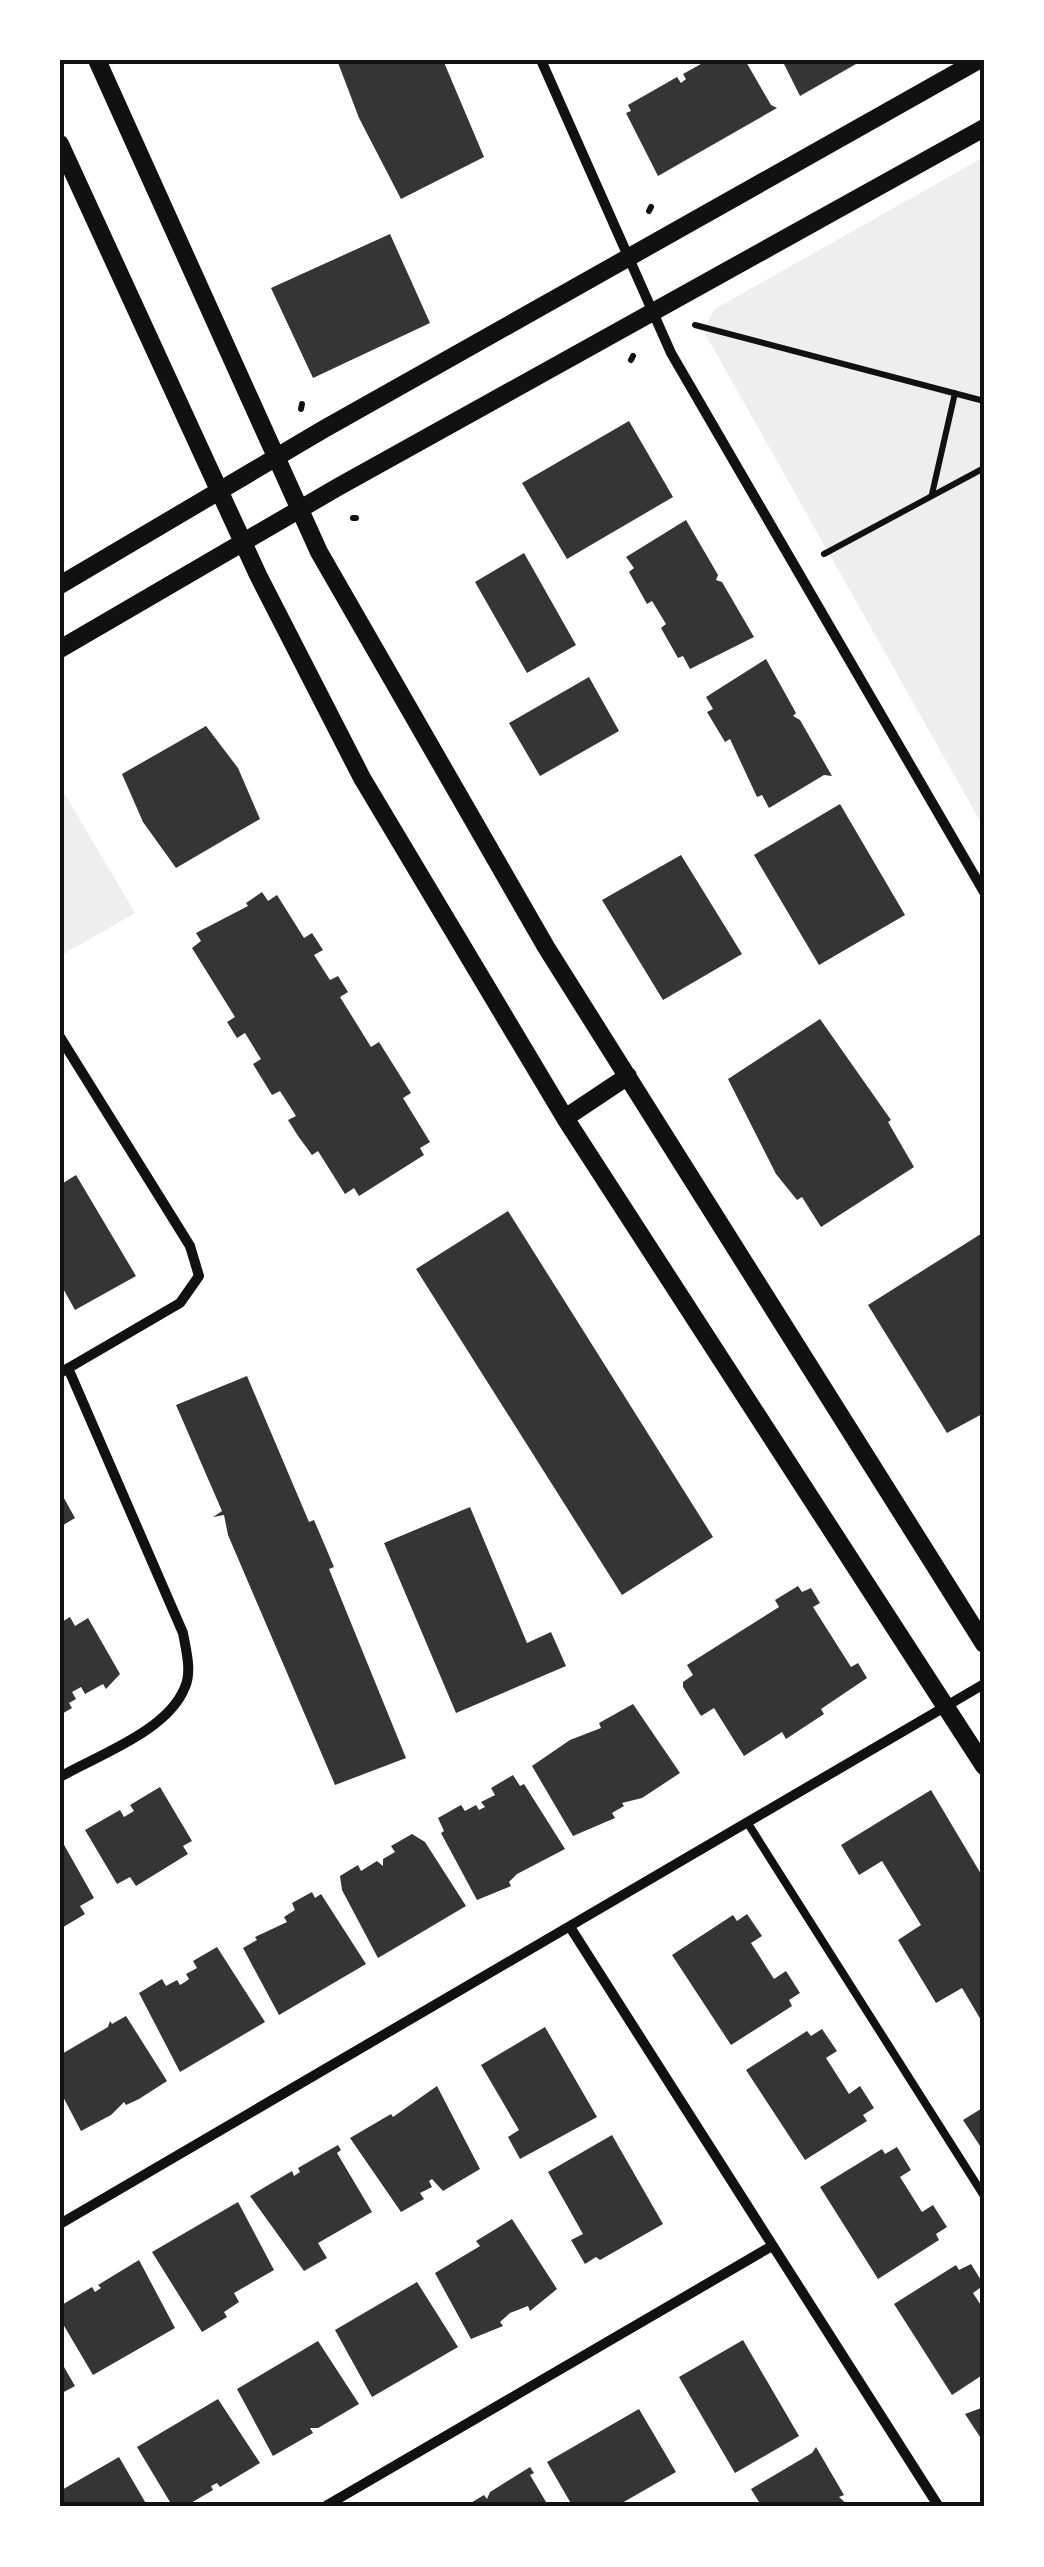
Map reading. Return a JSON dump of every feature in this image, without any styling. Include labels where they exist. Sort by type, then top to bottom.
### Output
[{"type":"street","points":[[97,60],[319,552],[440,766],[628,1076],[984,1644]]},
{"type":"street","points":[[541,60],[652,313],[984,892]]},
{"type":"street","points":[[60,585],[979,60]]},
{"type":"street","points":[[60,649],[300,510],[984,128]]},
{"type":"street","points":[[60,144],[244,543],[362,778],[565,1118],[984,1766]]},
{"type":"street","points":[[60,1037],[190,1246],[198,1276],[180,1303],[64,1370],[183,1633],[188,1660],[186,1686],[172,1708],[60,1777]]},
{"type":"street","points":[[565,1118],[628,1076]]},
{"type":"street","points":[[60,2224],[984,1684]]},
{"type":"street","points":[[570,1927],[939,2507]]},
{"type":"street","points":[[324,2507],[772,2246]]},
{"type":"lane","points":[[747,1822],[984,2196]]},
{"type":"path","points":[[696,324],[984,401]]},
{"type":"path","points":[[932,496],[955,393]]},
{"type":"path","points":[[824,554],[984,468]]},
{"type":"shaded area","points":[[984,157],[984,828],[703,330],[715,309]]},
{"type":"shaded area","points":[[60,786],[135,913],[60,956]]},
{"type":"building","points":[[337,60],[443,60],[484,157],[401,199],[359,118]]},
{"type":"building","points":[[708,60],[745,60],[771,105],[777,108],[658,176],[626,113],[631,111],[628,105],[677,77],[681,83],[686,79],[683,74]]},
{"type":"building","points":[[782,60],[853,60],[856,64],[800,96]]},
{"type":"building","points":[[390,234],[430,323],[313,378],[271,288]]},
{"type":"building","points":[[629,421],[673,497],[567,559],[522,483]]},
{"type":"building","points":[[686,520],[718,575],[716,580],[722,582],[754,637],[690,669],[683,656],[678,658],[661,628],[666,624],[652,601],[647,604],[629,572],[634,568],[626,557]]},
{"type":"building","points":[[524,553],[576,645],[527,673],[475,582]]},
{"type":"building","points":[[766,659],[796,713],[793,716],[800,720],[832,776],[824,775],[769,808],[762,795],[757,797],[730,739],[725,742],[707,712],[713,709],[706,697]]},
{"type":"building","points":[[589,677],[619,731],[540,776],[509,723]]},
{"type":"building","points":[[206,726],[238,768],[260,819],[176,868],[143,822],[122,774]]},
{"type":"building","points":[[840,804],[905,915],[819,965],[754,855]]},
{"type":"building","points":[[681,855],[742,954],[663,1000],[602,900]]},
{"type":"building","points":[[262,892],[268,901],[277,895],[304,938],[312,933],[323,950],[314,955],[330,980],[338,976],[348,992],[340,997],[371,1047],[379,1042],[411,1093],[403,1098],[430,1142],[420,1148],[424,1155],[359,1196],[354,1188],[345,1194],[318,1151],[312,1155],[298,1136],[288,1120],[296,1116],[280,1091],[272,1095],[253,1064],[261,1059],[245,1033],[237,1038],[227,1022],[235,1017],[192,948],[201,941],[196,933],[248,906],[246,903]]},
{"type":"building","points":[[820,1019],[891,1120],[888,1122],[914,1167],[821,1227],[802,1197],[797,1200],[776,1174],[728,1079]]},
{"type":"building","points":[[76,1175],[136,1276],[75,1310],[60,1283],[60,1185]]},
{"type":"building","points":[[508,1211],[713,1537],[622,1595],[416,1269]]},
{"type":"building","points":[[984,1232],[984,1413],[947,1433],[868,1305]]},
{"type":"building","points":[[247,1376],[309,1522],[314,1520],[334,1567],[329,1569],[406,1758],[335,1785],[228,1535],[224,1515],[213,1517],[222,1511],[176,1405]]},
{"type":"building","points":[[60,1491],[75,1518],[60,1527]]},
{"type":"building","points":[[470,1507],[527,1643],[551,1632],[566,1666],[456,1713],[384,1543]]},
{"type":"building","points":[[798,1586],[802,1592],[811,1588],[820,1603],[813,1607],[851,1667],[858,1663],[867,1678],[786,1739],[782,1732],[744,1756],[714,1708],[701,1716],[683,1687],[683,1682],[693,1675],[687,1665],[779,1607],[775,1600]]},
{"type":"building","points":[[70,1617],[75,1626],[88,1618],[120,1674],[106,1689],[103,1684],[85,1694],[81,1687],[72,1692],[76,1699],[69,1703],[72,1708],[60,1715],[60,1623]]},
{"type":"building","points":[[633,1704],[680,1773],[642,1798],[622,1803],[624,1806],[612,1813],[615,1818],[573,1836],[532,1766],[570,1740],[601,1728],[599,1723]]},
{"type":"building","points":[[513,1775],[520,1786],[524,1784],[565,1849],[517,1874],[509,1882],[511,1886],[477,1900],[441,1833],[444,1831],[438,1818],[461,1805],[465,1811],[476,1805],[479,1810],[485,1807],[481,1802],[495,1795],[491,1788]]},
{"type":"building","points":[[160,1787],[192,1841],[183,1846],[188,1854],[136,1886],[130,1877],[117,1884],[85,1830],[120,1810],[124,1817],[134,1811],[130,1805]]},
{"type":"building","points":[[931,1790],[984,1879],[984,2025],[962,1988],[936,2003],[898,1940],[921,1925],[882,1861],[859,1875],[841,1845]]},
{"type":"building","points":[[412,1834],[425,1842],[466,1906],[378,1958],[342,1890],[340,1876],[358,1865],[361,1871],[377,1861],[383,1866],[383,1859],[395,1852],[391,1846]]},
{"type":"building","points":[[63,1843],[94,1898],[80,1906],[85,1914],[60,1929]]},
{"type":"building","points":[[312,1892],[315,1898],[321,1894],[366,1964],[279,2015],[243,1948],[257,1940],[255,1937],[287,1922],[284,1917],[295,1910],[292,1903]]},
{"type":"building","points":[[747,1914],[762,1936],[751,1943],[774,1979],[786,1971],[800,1993],[789,2000],[792,2006],[731,2045],[672,1955],[733,1915],[737,1921]]},
{"type":"building","points":[[217,1947],[265,2022],[180,2072],[139,1993],[162,1979],[166,1986],[177,1980],[180,1985],[189,1979],[186,1974],[197,1968],[193,1961]]},
{"type":"building","points":[[126,2016],[167,2081],[139,2099],[126,2105],[124,2102],[111,2115],[81,2131],[60,2091],[60,2055],[108,2027],[110,2021],[112,2024]]},
{"type":"building","points":[[545,2027],[597,2117],[520,2159],[508,2137],[519,2130],[481,2065]]},
{"type":"building","points":[[822,2029],[837,2051],[826,2058],[849,2094],[860,2086],[874,2108],[863,2115],[867,2121],[805,2160],[746,2070],[807,2031],[811,2036]]},
{"type":"building","points":[[437,2086],[480,2169],[443,2191],[432,2179],[432,2187],[420,2193],[424,2199],[401,2212],[350,2138],[391,2114],[393,2117]]},
{"type":"building","points":[[984,2107],[984,2152],[963,2120]]},
{"type":"building","points":[[612,2135],[663,2224],[600,2260],[596,2257],[585,2264],[571,2240],[583,2234],[548,2172]]},
{"type":"building","points":[[338,2145],[341,2150],[337,2153],[372,2212],[318,2243],[327,2258],[304,2271],[250,2196],[292,2171],[294,2176],[300,2172],[298,2168]]},
{"type":"building","points":[[897,2147],[911,2170],[900,2177],[922,2212],[933,2205],[947,2227],[936,2234],[939,2240],[878,2279],[820,2187],[882,2149],[885,2154]]},
{"type":"building","points":[[238,2202],[274,2270],[234,2293],[239,2302],[224,2312],[227,2317],[202,2332],[152,2252]]},
{"type":"building","points":[[512,2219],[557,2289],[530,2311],[528,2306],[510,2313],[500,2322],[503,2326],[471,2339],[435,2273],[480,2246],[476,2241]]},
{"type":"building","points":[[139,2260],[175,2328],[93,2375],[60,2319],[60,2306],[92,2287],[95,2292],[101,2288],[98,2285]]},
{"type":"building","points":[[971,2264],[984,2285],[973,2293],[984,2310],[984,2374],[952,2395],[894,2304],[956,2265],[959,2270]]},
{"type":"building","points":[[417,2282],[458,2347],[372,2397],[335,2330]]},
{"type":"building","points":[[743,2340],[799,2436],[735,2473],[679,2377]]},
{"type":"building","points":[[318,2341],[359,2404],[318,2428],[310,2428],[313,2433],[273,2456],[237,2389]]},
{"type":"building","points":[[60,2360],[75,2386],[60,2394]]},
{"type":"building","points":[[218,2399],[260,2463],[220,2487],[217,2483],[211,2486],[213,2490],[184,2507],[173,2507],[137,2447]]},
{"type":"building","points":[[984,2407],[984,2443],[965,2414]]},
{"type":"building","points":[[639,2409],[676,2472],[615,2507],[573,2507],[547,2462]]},
{"type":"building","points":[[816,2447],[844,2495],[839,2497],[850,2507],[762,2507],[751,2489]]},
{"type":"building","points":[[119,2457],[148,2507],[60,2507],[60,2491]]},
{"type":"building","points":[[530,2467],[534,2473],[530,2475],[549,2507],[464,2507],[484,2495],[487,2499],[490,2492]]}]
